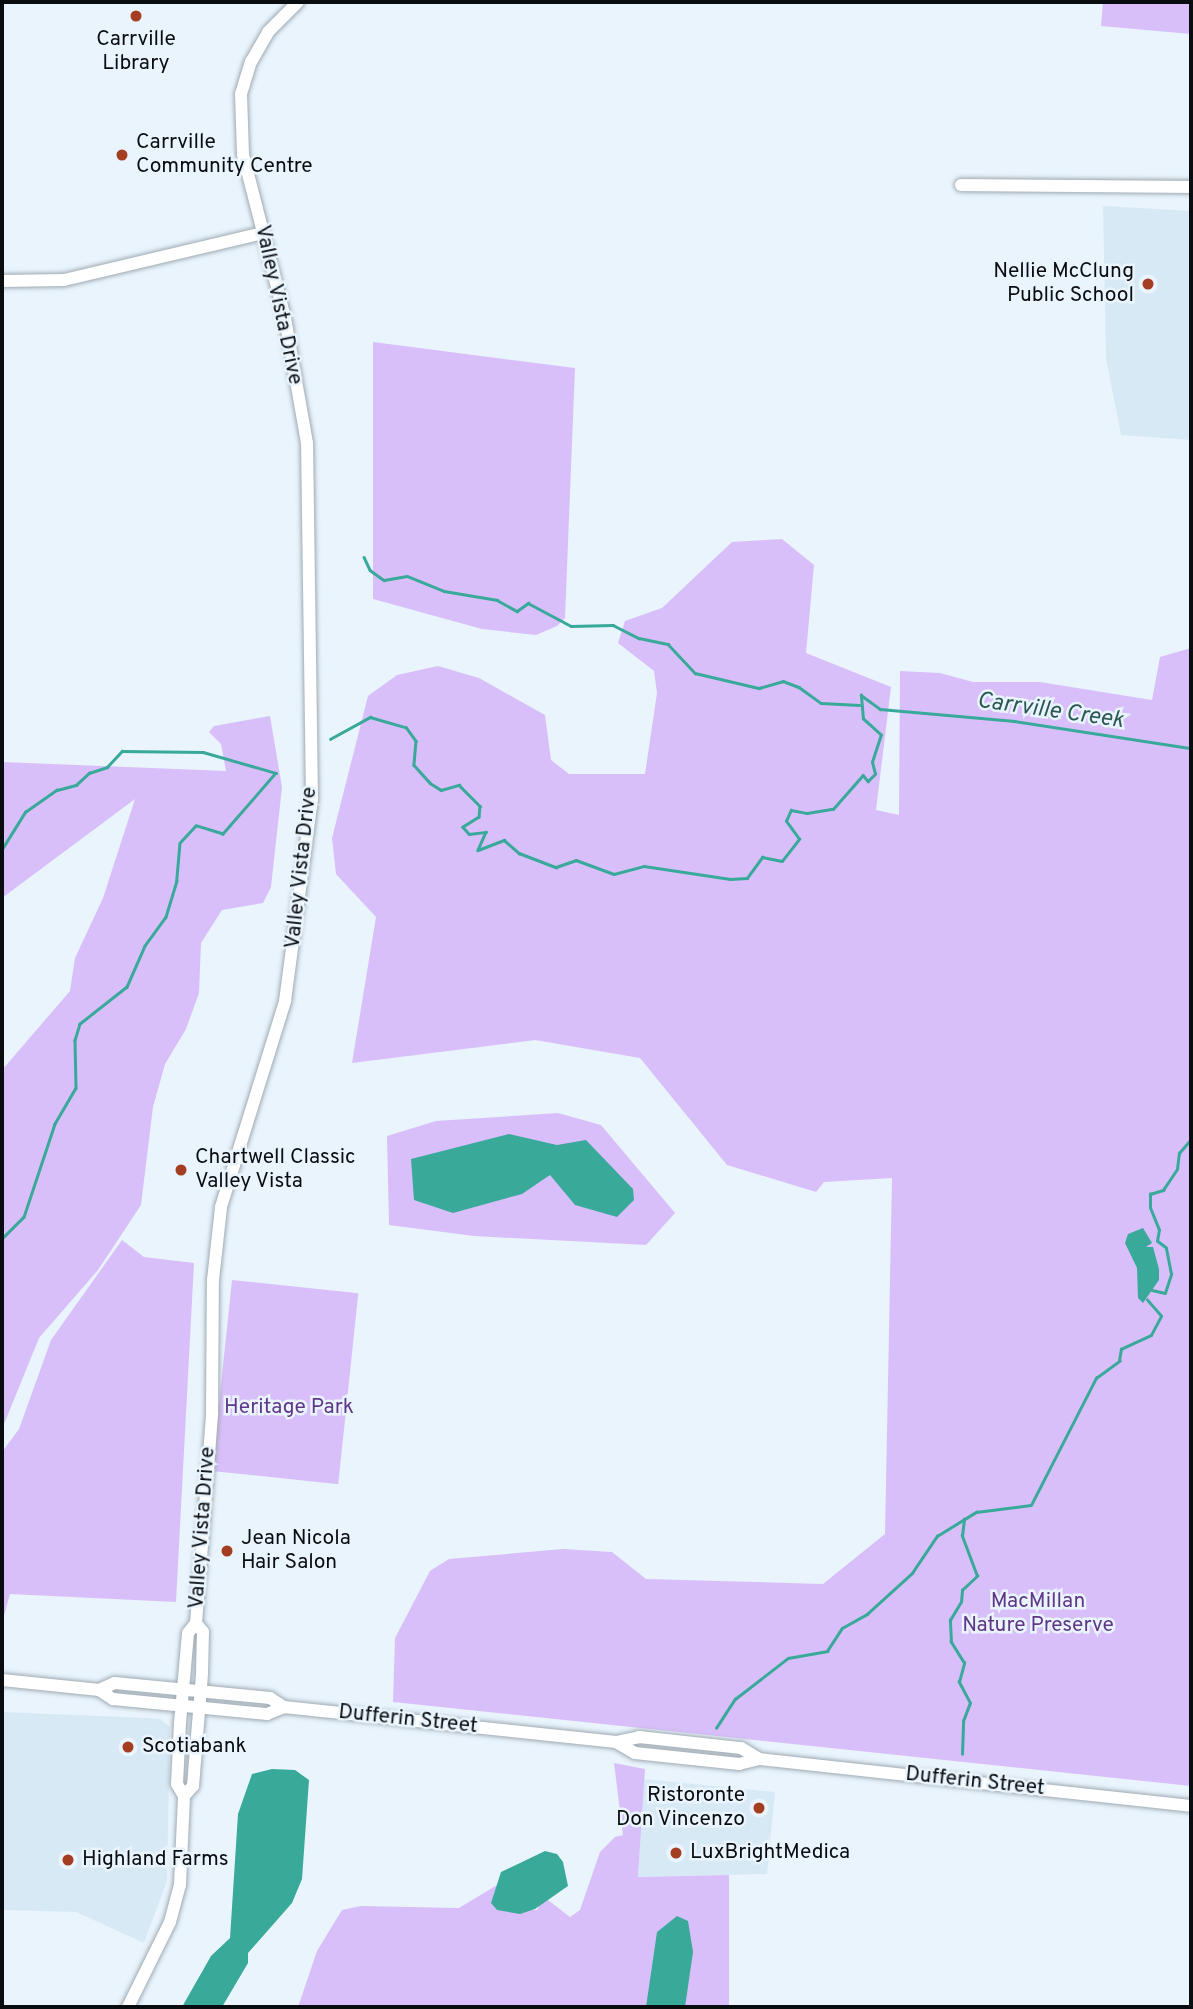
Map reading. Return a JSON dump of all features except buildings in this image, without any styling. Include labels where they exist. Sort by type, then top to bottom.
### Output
[{"type":"street","name":"Valley Vista Drive","points":[[196,1623],[203,1632],[199,1691],[192,1786],[184,1796],[177,1784],[188,1633],[196,1623],[212,1413],[213,1280],[221,1207],[285,1001],[312,799],[307,443],[263,233],[243,154],[241,94],[251,62],[268,32],[298,2]]},
{"type":"street","points":[[961,186],[1191,187]]},
{"type":"street","points":[[2,281],[64,280],[263,233]]},
{"type":"street","name":"Dufferin Street","points":[[2,1680],[99,1690],[113,1699],[182,1706],[267,1714],[284,1707]]},
{"type":"street","name":"Dufferin Street","points":[[99,1690],[115,1683],[270,1698],[284,1707],[616,1742],[639,1737],[741,1748],[759,1759],[1191,1805]]},
{"type":"street","points":[[128,2007],[174,1911],[182,1871],[184,1796]]},
{"type":"shaded area","name":"Nellie McClung Public School","points":[[1103,206],[1191,211],[1191,440],[1121,435],[1106,358]]},
{"type":"shaded area","points":[[509,1134],[557,1145],[586,1140],[633,1189],[634,1200],[617,1217],[575,1205],[550,1175],[522,1194],[453,1213],[414,1200],[411,1159]]},
{"type":"shaded area","points":[[1143,1228],[1152,1243],[1146,1247],[1153,1247],[1159,1280],[1143,1303],[1138,1298],[1137,1268],[1125,1243],[1128,1234]]},
{"type":"shaded area","points":[[2,1712],[160,1719],[170,1727],[167,1881],[144,1943],[76,1912],[2,1910]]},
{"type":"shaded area","points":[[272,1769],[295,1770],[309,1780],[302,1879],[292,1903],[248,1953],[248,1963],[222,2007],[182,2007],[211,1956],[230,1938],[238,1814],[252,1774]]},
{"type":"shaded area","points":[[644,1779],[775,1792],[767,1874],[638,1877]]},
{"type":"shaded area","points":[[545,1851],[557,1854],[563,1862],[568,1886],[535,1909],[520,1914],[497,1910],[491,1903],[501,1872]]},
{"type":"shaded area","points":[[677,1916],[688,1921],[693,1952],[685,2007],[646,2007],[657,1932]]},
{"type":"green space","points":[[1103,2],[1191,2],[1191,34],[1101,26]]},
{"type":"green space","points":[[373,342],[575,368],[565,618],[557,626],[536,635],[482,629],[373,599]]},
{"type":"green space","name":"MacMillan Nature Preserve","points":[[782,539],[814,565],[806,653],[891,687],[876,810],[899,815],[900,671],[940,673],[973,682],[1040,682],[1152,700],[1160,657],[1191,648],[1191,1786],[393,1702],[395,1638],[430,1571],[449,1559],[563,1549],[612,1552],[646,1579],[823,1584],[885,1534],[892,1178],[824,1182],[816,1192],[727,1165],[640,1058],[535,1040],[352,1063],[376,917],[336,874],[332,838],[368,696],[397,675],[438,666],[479,678],[545,715],[551,760],[569,774],[645,774],[657,693],[654,671],[618,643],[625,621],[662,608],[732,542]]},
{"type":"green space","points":[[270,716],[282,787],[271,887],[263,903],[222,910],[201,943],[199,993],[186,1029],[165,1064],[153,1107],[141,1205],[98,1270],[39,1338],[2,1429],[2,1070],[70,991],[75,958],[103,898],[135,799],[2,898],[2,762],[226,771],[221,744],[209,732],[214,726]]},
{"type":"green space","points":[[558,1113],[601,1125],[675,1213],[646,1245],[474,1236],[389,1225],[387,1136],[436,1121]]},
{"type":"green space","points":[[122,1240],[144,1257],[194,1263],[176,1602],[10,1594],[2,1623],[2,1452],[19,1429],[51,1340]]},
{"type":"green space","name":"Heritage Park","points":[[232,1280],[358,1293],[338,1484],[212,1471]]},
{"type":"green space","points":[[614,1763],[645,1769],[638,1877],[729,1875],[729,2007],[298,2007],[317,1951],[342,1910],[361,1906],[459,1908],[497,1885],[495,1908],[537,1910],[544,1897],[570,1917],[580,1910],[600,1852],[615,1837],[623,1835]]},
{"type":"waterway","points":[[364,557],[370,570],[384,580],[407,576],[444,591],[497,600],[517,611],[528,603],[571,626],[613,625],[639,638],[668,644],[695,673],[759,688],[783,681],[799,687],[821,703],[859,705]]},
{"type":"waterway","name":"Carrville Creek","points":[[330,739],[370,717],[406,727],[416,741],[414,765],[430,783],[441,790],[459,785],[480,806],[479,817],[463,827],[469,834],[486,832],[478,850],[504,840],[519,853],[556,867],[576,860],[614,874],[644,866],[730,879],[747,878],[762,857],[782,861],[799,839],[786,821],[791,810],[807,813],[833,809],[863,775],[868,781],[875,774],[872,762],[881,735],[863,719],[861,695],[880,709],[1014,721],[1191,748]]},
{"type":"waterway","points":[[2,849],[25,812],[57,790],[76,785],[89,773],[107,767],[122,751],[203,752],[276,773],[223,834],[196,826],[180,843],[177,881],[166,917],[145,946],[127,987],[80,1024],[75,1040],[76,1088],[55,1124],[24,1217],[2,1239]]},
{"type":"waterway","points":[[1152,1290],[1165,1293],[1171,1274],[1166,1248],[1157,1241],[1159,1230],[1150,1208],[1150,1194],[1163,1190],[1177,1169],[1179,1153],[1191,1139]]},
{"type":"waterway","points":[[716,1728],[735,1699],[788,1658],[827,1651],[842,1628],[867,1614],[912,1573],[937,1536],[976,1512],[1031,1505],[1096,1378],[1119,1361],[1121,1349],[1151,1335],[1161,1316],[1147,1300]]},
{"type":"waterway","points":[[962,1754],[963,1721],[970,1703],[959,1682],[964,1663],[951,1642],[950,1620],[961,1602],[962,1590],[977,1576],[962,1536],[964,1519]]},
{"type":"place","name":"Carrville Library","points":[[136,16]]},
{"type":"place","name":"Carrville Community Centre","points":[[122,155]]},
{"type":"place","name":"Nellie McClung Public School","points":[[1148,284]]},
{"type":"place","name":"Chartwell Classic Valley Vista","points":[[181,1170]]},
{"type":"place","name":"Jean Nicola Hair Salon","points":[[227,1551]]},
{"type":"place","name":"Scotiabank","points":[[128,1747]]},
{"type":"place","name":"Ristoronte Don Vincenzo","points":[[759,1808]]},
{"type":"place","name":"LuxBrightMedica","points":[[676,1853]]},
{"type":"place","name":"Highland Farms","points":[[68,1860]]}]
